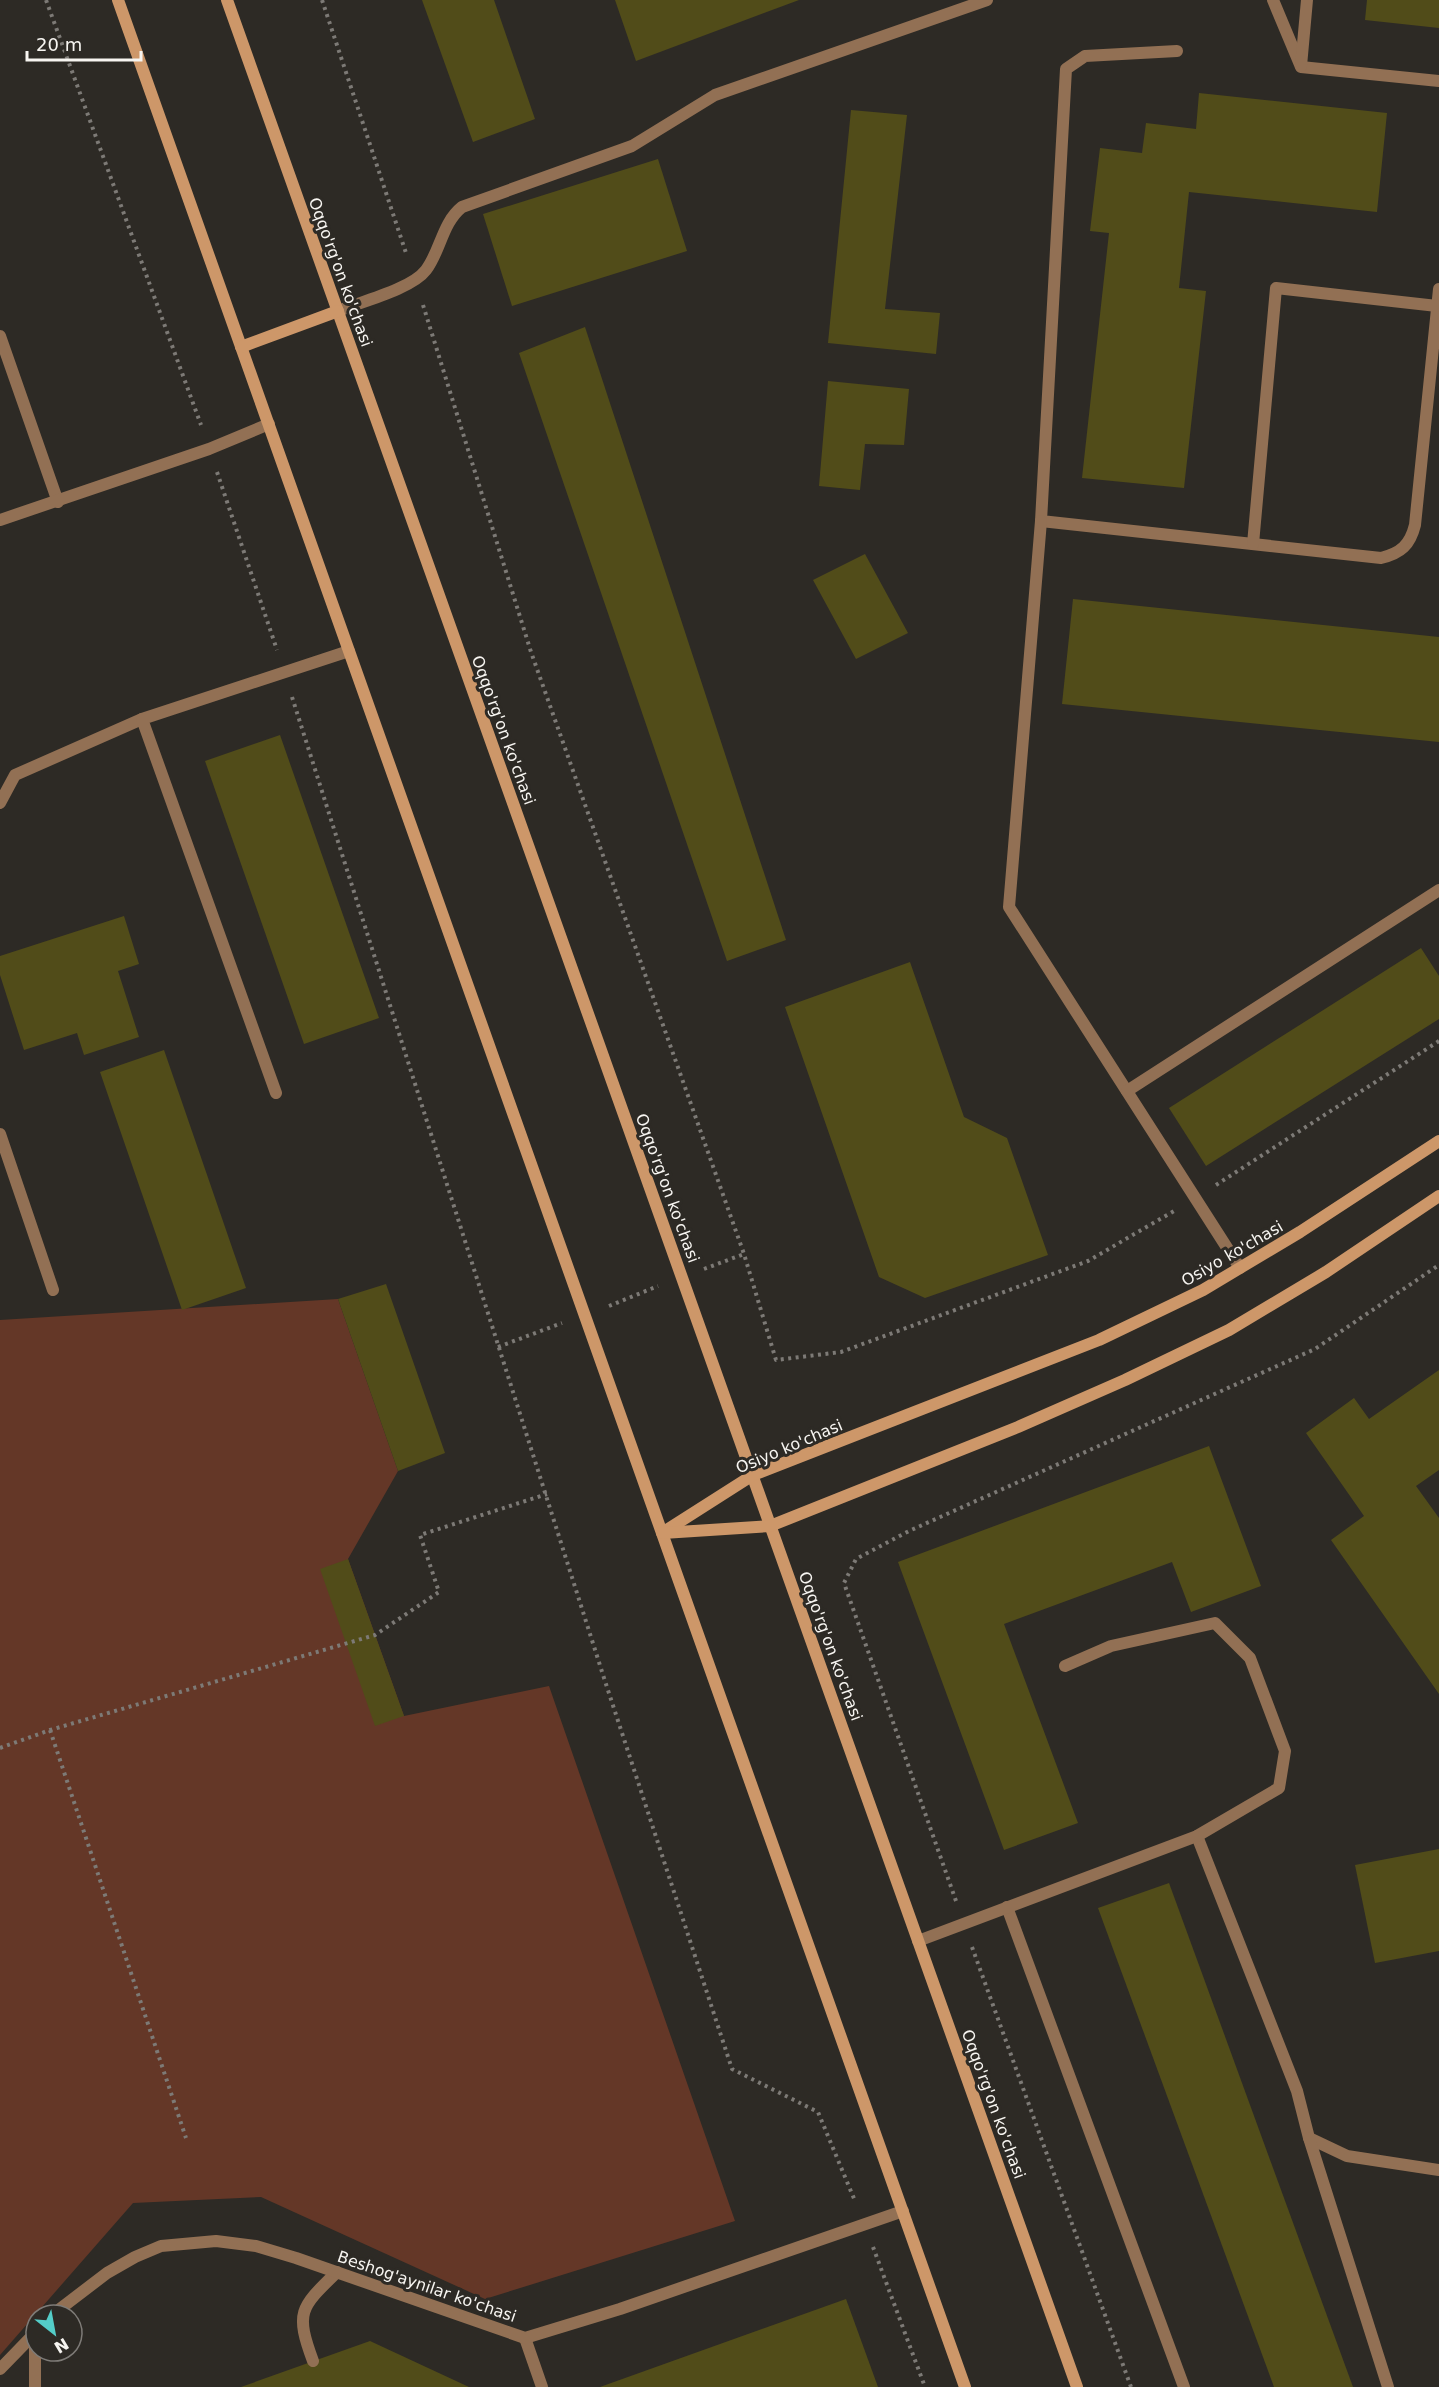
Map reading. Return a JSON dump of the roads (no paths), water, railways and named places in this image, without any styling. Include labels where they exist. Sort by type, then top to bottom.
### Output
[{"type":"main road","points":[[118,0],[965,2387]]},
{"type":"main road","name":"Oqqo'rg'on ko'chasi","points":[[227,0],[1077,2387]]},
{"type":"main road","points":[[241,347],[338,310]]},
{"type":"main road","name":"Osiyo ko'chasi","points":[[662,1533],[753,1475],[1099,1340],[1203,1290],[1439,1141]]},
{"type":"main road","points":[[662,1533],[770,1526],[1018,1427],[1125,1380],[1218,1335],[1326,1272],[1439,1196]]},
{"type":"street","points":[[338,310],[415,280],[426,270],[451,216],[462,207],[632,146],[715,95],[987,0]]},
{"type":"street","points":[[1273,0],[1301,67]]},
{"type":"street","points":[[1301,67],[1307,0]]},
{"type":"street","points":[[1177,51],[1086,56],[1066,69],[1041,521],[1009,907],[1240,1268]]},
{"type":"street","points":[[1301,67],[1439,81]]},
{"type":"street","points":[[1253,544],[1276,288],[1437,306]]},
{"type":"street","points":[[1041,521],[1381,558],[1404,548],[1411,539],[1415,525],[1439,288]]},
{"type":"street","points":[[0,336],[58,502]]},
{"type":"street","points":[[0,520],[209,449],[268,424]]},
{"type":"street","points":[[0,803],[15,775],[142,719],[349,651]]},
{"type":"street","points":[[142,719],[276,1093]]},
{"type":"street","points":[[1127,1091],[1439,891]]},
{"type":"street","points":[[0,1134],[52,1290]]},
{"type":"street","points":[[918,1941],[1197,1836],[1279,1788],[1285,1751],[1250,1658],[1215,1623],[1111,1646],[1065,1666]]},
{"type":"street","points":[[1197,1836],[1297,2091],[1309,2138],[1388,2387]]},
{"type":"street","points":[[1007,1907],[1184,2387]]},
{"type":"street","points":[[1309,2138],[1347,2156],[1439,2170]]},
{"type":"street","name":"Beshog'aynilar ko'chasi","points":[[67,2303],[106,2272],[161,2246],[216,2241],[256,2246],[525,2338],[903,2211]]},
{"type":"street","points":[[313,2361],[301,2328],[307,2301],[337,2272]]},
{"type":"street","points":[[525,2338],[542,2387]]},
{"type":"street","points":[[0,2369],[24,2344]]},
{"type":"street","points":[[35,2363],[35,2387]]}]
